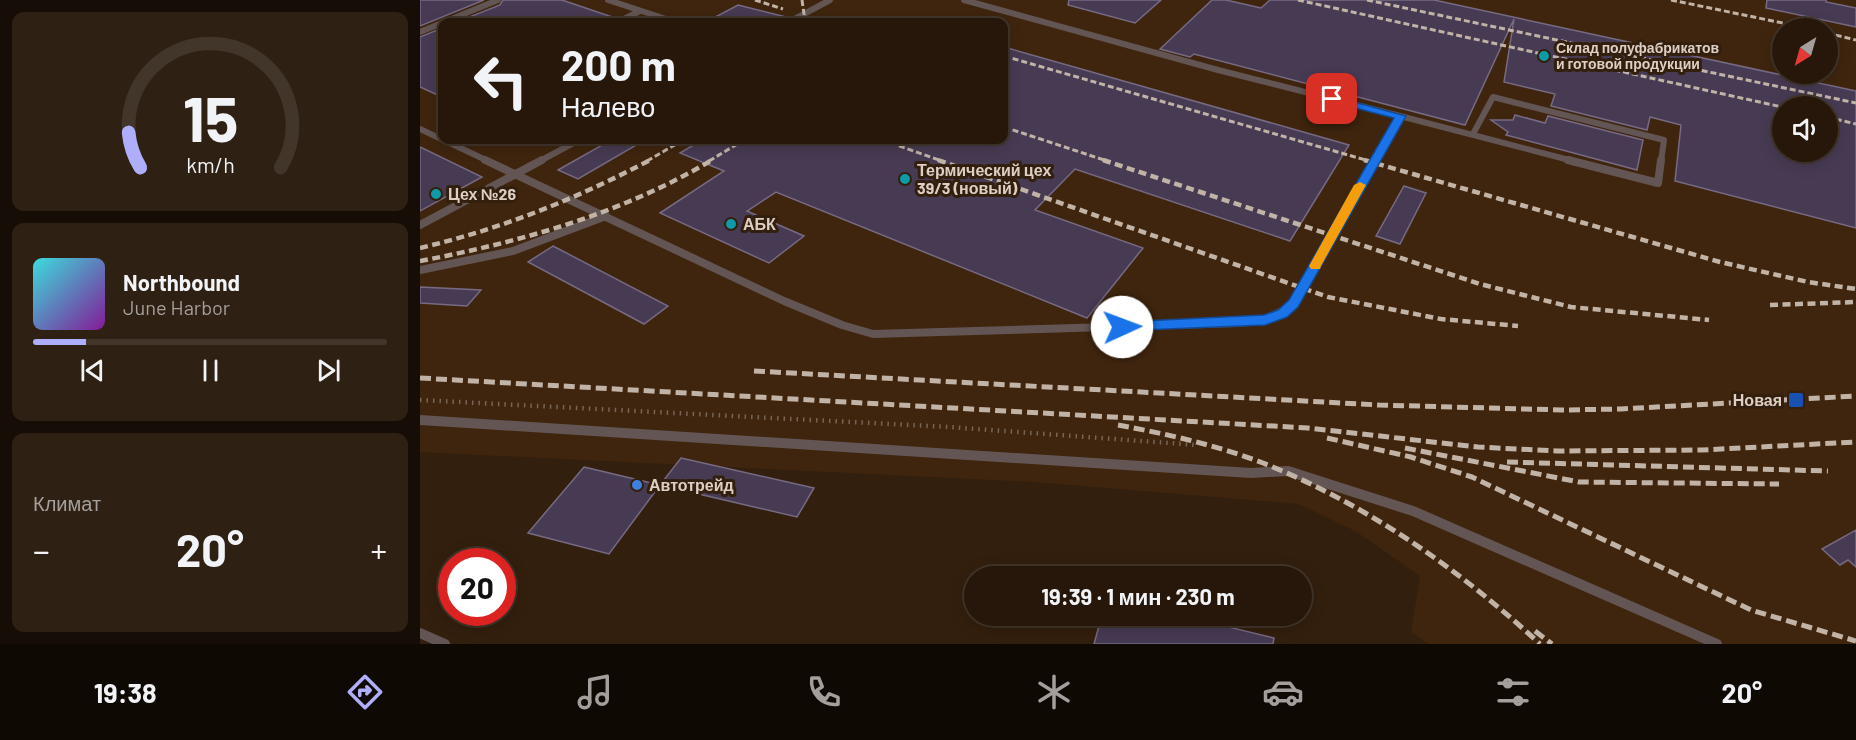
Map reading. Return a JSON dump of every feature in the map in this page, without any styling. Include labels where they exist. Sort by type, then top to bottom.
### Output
[{"type":"lane","points":[[455,18],[498,0]]},
{"type":"lane","points":[[608,0],[662,18]]},
{"type":"lane","points":[[796,18],[830,0]]},
{"type":"lane","points":[[964,0],[1218,70],[1658,183],[1664,140],[1493,97],[1473,134]]},
{"type":"lane","points":[[626,18],[640,11]]},
{"type":"lane","points":[[420,32],[438,25]]},
{"type":"lane","points":[[452,144],[784,301],[842,325],[873,334],[1227,323],[1265,320],[1282,313],[1293,303],[1400,116]]},
{"type":"lane","points":[[420,129],[438,137]]},
{"type":"lane","points":[[420,225],[572,144]]},
{"type":"lane","points":[[420,270],[513,251],[606,216]]},
{"type":"lane","points":[[420,420],[1251,473],[1288,471],[1413,512],[1717,644]]},
{"type":"lane","points":[[420,633],[445,644]]},
{"type":"path","points":[[420,400],[949,427],[1197,445]]},
{"type":"shaded area","points":[[420,0],[1856,0],[1856,644],[1429,644],[1411,632],[1420,576],[1357,532],[1299,504],[1035,482],[420,452]]},
{"type":"building","points":[[420,0],[484,0],[438,18],[420,26]]},
{"type":"building","points":[[503,0],[562,0],[615,18],[467,18],[500,5]]},
{"type":"building","points":[[1069,0],[1161,0],[1135,23],[1068,5]]},
{"type":"building","points":[[1212,0],[1226,0],[1261,8],[1270,0],[1434,0],[1772,73],[1772,84],[1824,84],[1856,91],[1856,228],[1675,181],[1681,125],[1650,117],[1647,130],[1551,106],[1555,94],[1504,82],[1514,19],[1465,125],[1194,54],[1190,57],[1160,49]]},
{"type":"building","points":[[1767,0],[1826,0],[1826,2],[1856,8],[1856,27],[1838,23],[1838,18],[1813,18],[1766,8]]},
{"type":"building","points":[[738,5],[786,17],[785,18],[714,18]]},
{"type":"building","points":[[438,30],[438,95],[420,87],[420,37]]},
{"type":"building","name":"Термический цех 39/3 (новый)","points":[[1008,48],[1349,145],[1290,241],[1075,169],[1035,210],[1143,248],[1087,318],[776,192],[747,211],[804,236],[769,263],[660,213],[724,171],[680,153],[695,144],[1008,144]]},
{"type":"building","points":[[1515,115],[1545,123],[1548,116],[1643,140],[1637,170],[1506,135],[1508,132],[1491,120],[1513,120]]},
{"type":"building","points":[[604,144],[638,144],[578,179],[558,170]]},
{"type":"building","name":"Цех №26","points":[[420,147],[482,177],[420,211]]},
{"type":"building","points":[[1404,186],[1426,193],[1400,244],[1376,236]]},
{"type":"building","points":[[553,246],[668,306],[644,324],[528,262]]},
{"type":"building","points":[[420,287],[481,290],[467,306],[420,303]]},
{"type":"building","points":[[681,458],[814,488],[797,517],[660,485]]},
{"type":"building","points":[[584,467],[660,485],[609,554],[528,533]]},
{"type":"building","points":[[1856,530],[1856,567],[1848,560],[1840,565],[1822,549]]},
{"type":"building","points":[[1099,626],[1224,626],[1274,638],[1273,644],[1094,644]]},
{"type":"railway","points":[[755,0],[783,9]]},
{"type":"railway","points":[[802,0],[803,18]]},
{"type":"railway","points":[[1298,0],[1772,105]]},
{"type":"railway","points":[[1367,0],[1856,103]]},
{"type":"railway","points":[[1671,0],[1772,21]]},
{"type":"railway","points":[[1838,36],[1856,40]]},
{"type":"railway","points":[[1008,57],[1369,161]]},
{"type":"railway","points":[[1838,120],[1856,124]]},
{"type":"railway","points":[[1008,128],[1107,161]]},
{"type":"railway","points":[[647,161],[676,144]]},
{"type":"railway","points":[[709,161],[737,144]]},
{"type":"railway","points":[[893,144],[942,161]]},
{"type":"railway","points":[[420,248],[480,232],[538,212],[594,188],[650,160]]},
{"type":"railway","points":[[420,261],[496,245],[570,223],[643,195],[712,160]]},
{"type":"railway","points":[[938,160],[1328,297],[1441,319],[1518,326]]},
{"type":"railway","points":[[1103,160],[1480,284],[1571,307],[1709,320]]},
{"type":"railway","points":[[1364,160],[1720,262],[1808,282],[1856,289]]},
{"type":"railway","points":[[1770,305],[1856,302]]},
{"type":"railway","points":[[754,371],[1379,405],[1562,410],[1621,409],[1856,396]]},
{"type":"railway","points":[[420,378],[1308,428],[1478,447],[1557,451],[1702,450],[1856,442]]},
{"type":"railway","points":[[1118,425],[1227,451],[1301,479],[1338,498],[1410,541],[1444,565],[1509,616],[1540,644]]},
{"type":"railway","points":[[1327,438],[1411,457],[1472,477],[1751,610],[1856,641]]},
{"type":"railway","points":[[1405,448],[1579,482],[1779,484]]},
{"type":"railway","points":[[1507,462],[1828,471]]},
{"type":"railway","points":[[1535,631],[1552,644]]},
{"type":"slow traffic","points":[[1315,266],[1360,185]]},
{"type":"place","name":"Склад полуфабрикатов и готовой продукции","points":[[1544,56]]},
{"type":"place","name":"Термический цех 39/3 (новый)","points":[[905,179]]},
{"type":"place","name":"Цех №26","points":[[436,194]]},
{"type":"place","name":"АБК","points":[[731,224]]},
{"type":"place","name":"Новая","points":[[1796,400]]},
{"type":"place","name":"Автотрейд","points":[[637,485]]},
{"type":"route","points":[[1122,327],[1265,320],[1282,313],[1293,303],[1400,116],[1332,99]]}]
